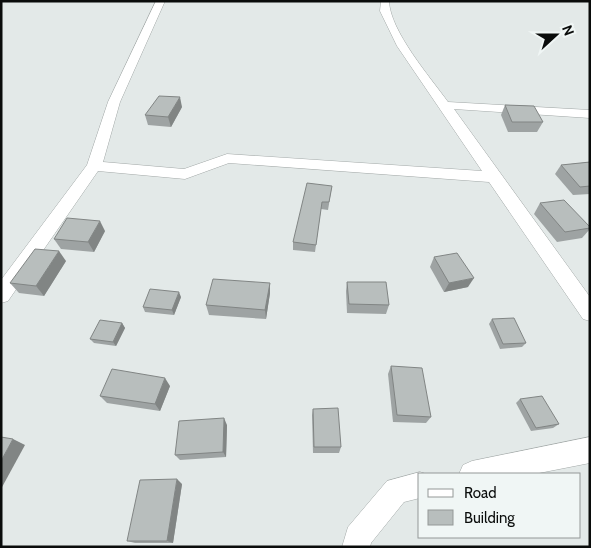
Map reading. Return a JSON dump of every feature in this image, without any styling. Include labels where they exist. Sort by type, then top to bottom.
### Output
[{"type":"street","points":[[1,295],[94,166],[114,102],[161,1]]},
{"type":"street","points":[[385,1],[385,11],[402,46],[492,177],[590,313]]},
{"type":"street","points":[[442,105],[589,114]]},
{"type":"street","points":[[94,166],[185,174],[227,158],[492,177]]},
{"type":"street","points":[[477,473],[590,450]]},
{"type":"street","points":[[356,547],[358,537],[396,490],[418,485]]},
{"type":"building","points":[[159,96],[180,97],[168,117],[145,115]]},
{"type":"building","points":[[505,105],[534,106],[543,122],[512,122]]},
{"type":"building","points":[[590,162],[590,186],[580,187],[561,165]]},
{"type":"building","points":[[307,183],[332,186],[329,202],[322,202],[316,245],[293,242]]},
{"type":"building","points":[[564,200],[590,228],[565,232],[540,203]]},
{"type":"building","points":[[67,218],[100,221],[88,242],[54,239]]},
{"type":"building","points":[[35,249],[59,251],[36,286],[10,283]]},
{"type":"building","points":[[457,253],[474,278],[449,283],[434,257]]},
{"type":"building","points":[[213,279],[270,283],[265,310],[206,305]]},
{"type":"building","points":[[347,282],[386,282],[389,305],[349,304]]},
{"type":"building","points":[[150,289],[179,292],[172,310],[143,307]]},
{"type":"building","points":[[514,318],[526,343],[503,344],[492,319]]},
{"type":"building","points":[[100,320],[122,323],[113,342],[90,339]]},
{"type":"building","points":[[391,366],[422,368],[431,417],[397,415]]},
{"type":"building","points":[[112,369],[165,378],[155,404],[100,396]]},
{"type":"building","points":[[542,396],[559,424],[536,428],[520,399]]},
{"type":"building","points":[[338,408],[341,447],[314,447],[313,409]]},
{"type":"building","points":[[224,418],[223,452],[175,455],[179,421]]},
{"type":"building","points":[[1,437],[13,439],[1,461]]},
{"type":"building","points":[[177,479],[167,541],[127,541],[140,480]]}]
